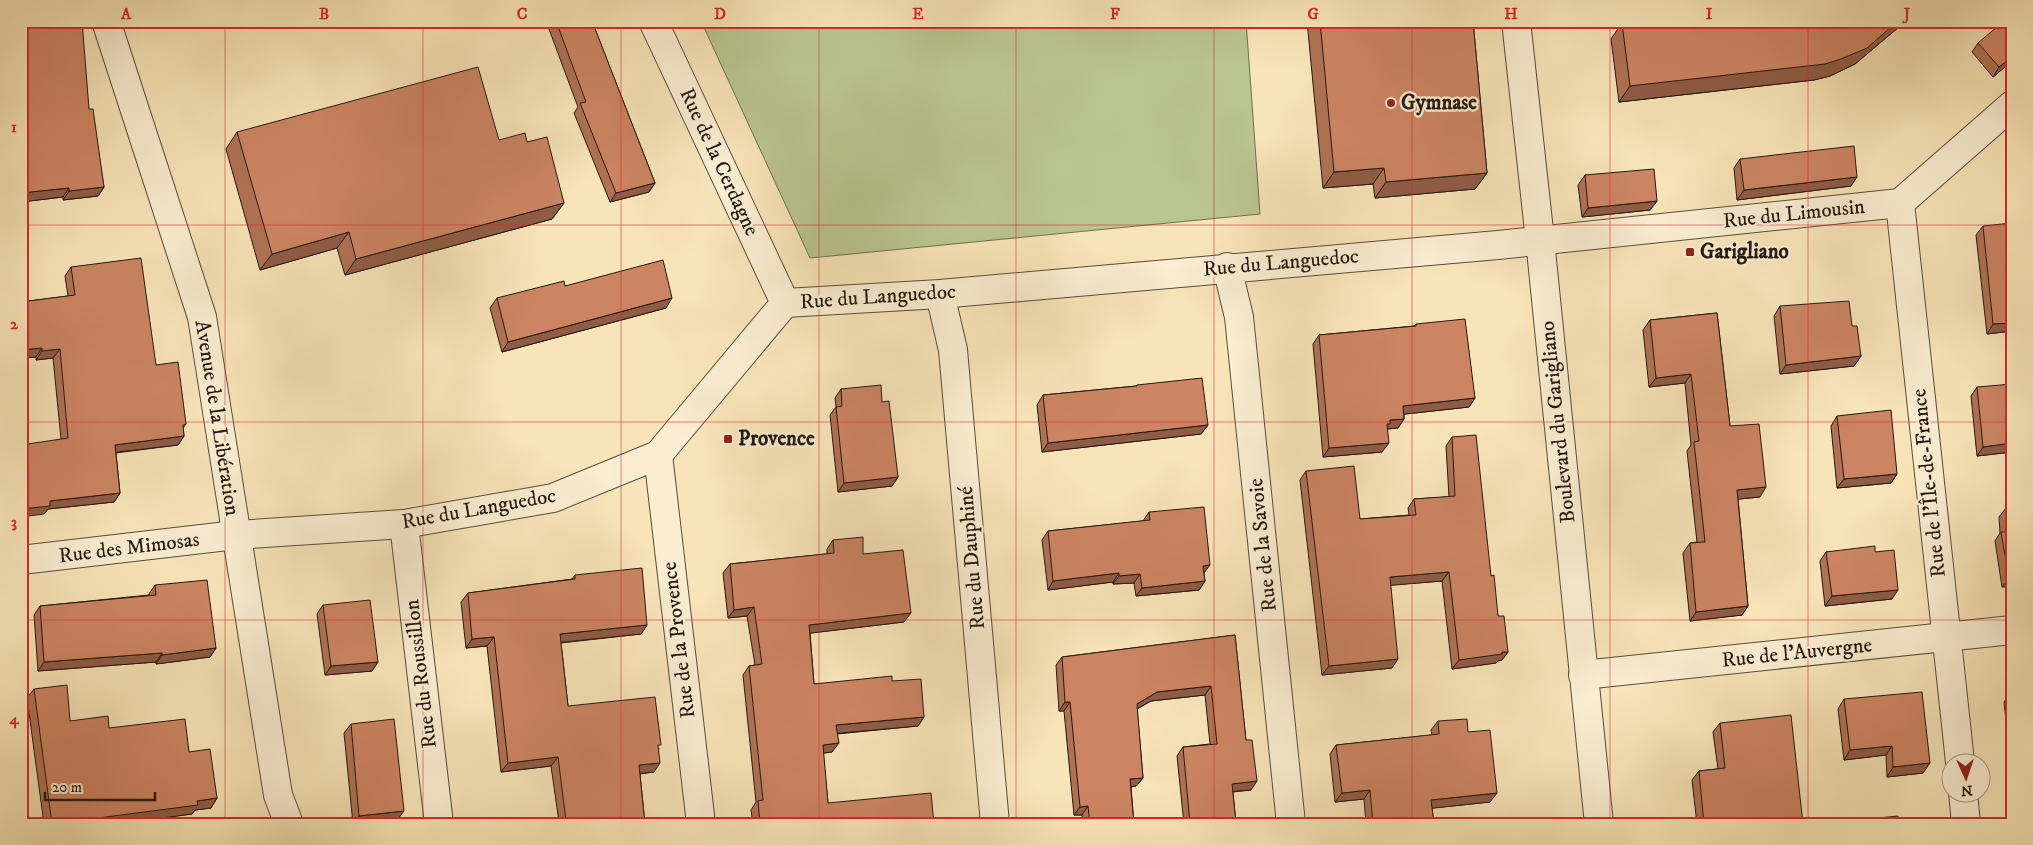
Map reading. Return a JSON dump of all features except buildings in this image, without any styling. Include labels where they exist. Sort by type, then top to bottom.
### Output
[{"type":"street","name":"Avenue de la Libération","points":[[106,21],[202,317],[278,796],[289,824]]},
{"type":"street","name":"Rue de la Cerdagne","points":[[653,21],[785,303]]},
{"type":"street","name":"Boulevard du Garigliano","points":[[1516,21],[1599,824]]},
{"type":"street","points":[[1900,203],[2012,105]]},
{"type":"street","name":"Rue du Limousin","points":[[1540,240],[1900,203]]},
{"type":"street","name":"Rue de l'Île-de-France","points":[[1900,203],[1959,752]]},
{"type":"street","name":"Rue du Languedoc","points":[[236,535],[404,524],[553,498],[658,455],[785,303],[940,294],[1540,240]]},
{"type":"street","name":"Rue de la Savoie","points":[[1227,267],[1239,317],[1292,824]]},
{"type":"street","name":"Rue du Dauphiné","points":[[940,294],[953,350],[995,824]]},
{"type":"street","name":"Rue de la Provence","points":[[658,455],[701,824]]},
{"type":"street","name":"Rue du Roussillon","points":[[404,524],[439,824]]},
{"type":"street","name":"Rue des Mimosas","points":[[21,560],[236,535]]},
{"type":"street","name":"Rue de l'Auvergne","points":[[1583,675],[2012,630]]},
{"type":"street","points":[[1964,802],[1966,824]]},
{"type":"green space","points":[[701,21],[1246,21],[1260,214],[810,258]]},
{"type":"place","name":"Gymnase","points":[[1391,103]]},
{"type":"place","name":"Garigliano","points":[[1690,252]]},
{"type":"place","name":"Provence","points":[[728,439]]}]
